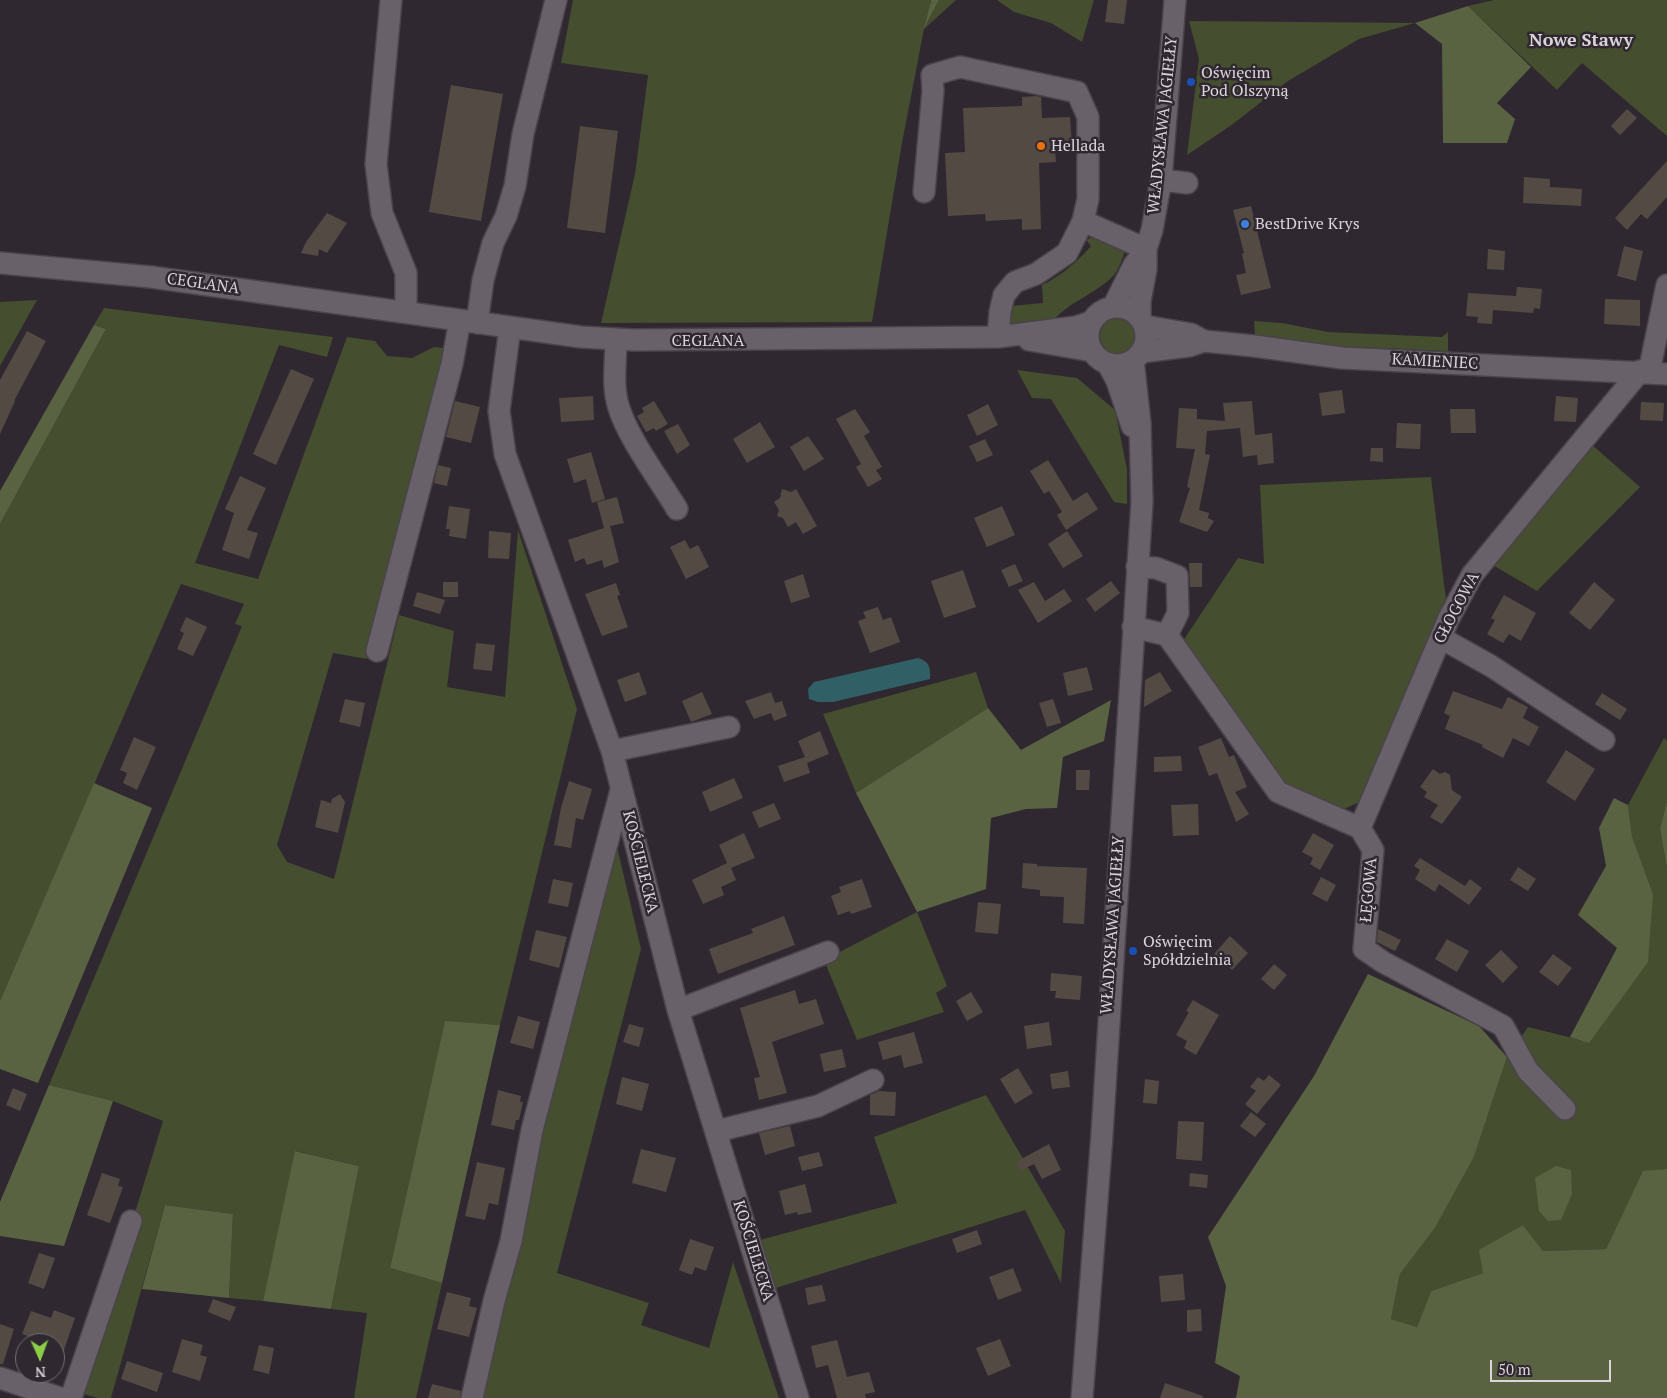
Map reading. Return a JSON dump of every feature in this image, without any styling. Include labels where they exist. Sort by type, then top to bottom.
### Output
[{"type":"street","points":[[391,0],[376,164],[382,213],[406,273],[406,312]]},
{"type":"street","points":[[377,652],[452,364],[483,280],[493,243],[506,216],[515,186],[523,134],[556,0]]},
{"type":"street","name":"WŁADYSŁAWA JAGIEŁŁY","points":[[1142,322],[1140,301],[1146,269],[1146,249],[1152,230],[1161,180],[1175,0]]},
{"type":"street","points":[[924,192],[933,91],[932,76],[960,67],[1077,92],[1088,117],[1088,199],[1083,221],[1067,253],[1036,274],[1015,282],[1004,294],[1000,312],[1005,337]]},
{"type":"street","points":[[1161,180],[1187,183]]},
{"type":"street","points":[[1083,221],[1146,249]]},
{"type":"street","name":"WŁADYSŁAWA JAGIEŁŁY","points":[[1113,307],[1134,264],[1146,249]]},
{"type":"street","name":"CEGLANA","points":[[0,263],[151,277],[510,327],[616,339],[683,341],[1005,337],[1092,322]]},
{"type":"street","points":[[1652,372],[1667,285]]},
{"type":"street","points":[[1123,307],[1142,322],[1147,335],[1137,356],[1117,365],[1100,357],[1088,341],[1092,322],[1104,309],[1123,307]]},
{"type":"street","name":"KAMIENIEC","points":[[1142,322],[1191,334],[1204,341],[1342,358],[1652,372]]},
{"type":"street","name":"KOŚCIELECKA","points":[[510,327],[499,411],[505,454],[612,751],[678,1010],[717,1131],[798,1398]]},
{"type":"street","name":"CEGLANA","points":[[1005,337],[1100,357]]},
{"type":"street","points":[[616,339],[615,382],[618,405],[634,438],[677,509]]},
{"type":"street","name":"KAMIENIEC","points":[[1137,356],[1190,346],[1204,341]]},
{"type":"street","name":"WŁADYSŁAWA JAGIEŁŁY","points":[[1082,1398],[1102,1134],[1142,502],[1137,356]]},
{"type":"street","name":"WŁADYSŁAWA JAGIEŁŁY","points":[[1100,357],[1116,381],[1140,451]]},
{"type":"street","name":"GŁOGOWA","points":[[1360,828],[1441,638],[1472,575],[1652,372]]},
{"type":"street","points":[[1137,567],[1156,568],[1177,576],[1178,613],[1167,635]]},
{"type":"street","points":[[1133,627],[1167,635],[1278,792],[1360,828]]},
{"type":"street","points":[[1441,638],[1491,666],[1604,740]]},
{"type":"street","points":[[612,751],[728,727]]},
{"type":"street","points":[[472,1398],[494,1301],[511,1241],[532,1130],[621,787]]},
{"type":"street","name":"ŁĘGOWA","points":[[1360,828],[1374,850],[1364,948],[1384,962],[1502,1026],[1528,1071],[1566,1109]]},
{"type":"street","points":[[678,1010],[828,952]]},
{"type":"street","points":[[717,1131],[818,1106],[873,1080]]},
{"type":"street","points":[[71,1398],[131,1221]]},
{"type":"street","points":[[0,1378],[60,1398]]},
{"type":"green space","points":[[573,0],[931,0],[926,26],[939,0],[956,0],[924,29],[902,143],[872,322],[601,323],[635,174],[648,75],[561,63]]},
{"type":"green space","points":[[939,0],[924,29],[931,1]]},
{"type":"green space","points":[[997,0],[1094,0],[1082,42],[1051,23],[1014,12]]},
{"type":"green space","points":[[1494,0],[1667,0],[1667,136],[1582,63],[1557,90],[1468,6]]},
{"type":"green space","points":[[1468,6],[1531,67],[1497,103],[1515,119],[1507,143],[1443,143],[1442,44],[1415,23]]},
{"type":"green space","points":[[1189,21],[1415,23],[1359,39],[1288,81],[1233,124],[1187,155],[1199,59]]},
{"type":"green space","points":[[1094,236],[1102,238],[1125,252],[1115,274],[1100,287],[1066,308],[1052,322],[1015,324],[1009,322],[1011,306],[1043,303],[1042,285],[1062,273],[1080,258],[1091,246],[1086,240]]},
{"type":"green space","points":[[37,300],[0,366],[0,302]]},
{"type":"green space","points":[[104,308],[333,337],[327,357],[279,345],[195,563],[258,579],[347,337],[375,341],[387,356],[412,358],[434,347],[450,349],[367,659],[333,653],[277,845],[287,862],[334,879],[399,615],[454,631],[447,687],[505,697],[518,530],[577,709],[500,1025],[445,1022],[390,1268],[442,1283],[416,1398],[354,1398],[367,1313],[331,1309],[359,1166],[296,1151],[263,1301],[229,1298],[233,1214],[165,1205],[111,1398],[98,1398],[80,1393],[163,1121],[113,1101],[49,1085],[242,626],[235,624],[244,604],[181,584],[0,1001],[0,524],[106,329],[94,325]]},
{"type":"green space","points":[[1118,318],[1125,319],[1131,323],[1135,329],[1135,343],[1131,349],[1125,353],[1118,354],[1111,353],[1105,349],[1101,343],[1100,336],[1101,329],[1105,323],[1111,319]]},
{"type":"green space","points":[[1254,321],[1282,323],[1328,332],[1442,337],[1448,332],[1448,351],[1308,345],[1255,336]]},
{"type":"green space","points":[[94,325],[106,329],[0,524],[0,491]]},
{"type":"green space","points":[[1017,370],[1077,378],[1115,410],[1127,469],[1127,504],[1114,502],[1051,399],[1032,398]]},
{"type":"green space","points":[[1591,444],[1640,487],[1537,591],[1491,564]]},
{"type":"green space","points":[[1431,477],[1446,600],[1366,799],[1342,810],[1284,785],[1181,644],[1238,558],[1264,564],[1260,485]]},
{"type":"green space","points":[[976,672],[988,708],[856,793],[823,714]]},
{"type":"green space","points":[[1111,700],[1104,741],[1063,757],[1057,808],[1026,809],[991,818],[986,889],[917,912],[856,793],[988,708],[1021,750]]},
{"type":"green space","points":[[1664,738],[1667,741],[1667,800],[1660,829],[1667,869],[1667,1169],[1643,1172],[1606,1249],[1543,1251],[1523,1225],[1483,1273],[1431,1291],[1417,1327],[1391,1319],[1400,1274],[1435,1228],[1474,1157],[1507,1057],[1528,1027],[1589,1042],[1653,894],[1632,836],[1628,805]]},
{"type":"green space","points":[[94,783],[152,808],[38,1083],[0,1069],[0,1001]]},
{"type":"green space","points":[[1614,798],[1628,805],[1632,836],[1653,894],[1648,962],[1589,1043],[1570,1037],[1617,948],[1578,915],[1606,866],[1599,828]]},
{"type":"green space","points":[[1667,800],[1667,869],[1660,829]]},
{"type":"green space","points":[[614,834],[641,949],[557,1273],[649,1303],[641,1325],[709,1348],[733,1262],[779,1398],[478,1398]]},
{"type":"green space","points":[[917,912],[947,986],[936,993],[944,1012],[857,1040],[824,960]]},
{"type":"green space","points":[[1368,974],[1479,1026],[1507,1057],[1474,1157],[1435,1228],[1400,1274],[1391,1319],[1417,1327],[1431,1291],[1483,1273],[1479,1250],[1523,1225],[1543,1251],[1606,1249],[1643,1171],[1667,1169],[1667,1398],[1236,1398],[1240,1376],[1215,1363],[1226,1286],[1208,1237],[1314,1076]]},
{"type":"green space","points":[[445,1021],[500,1025],[442,1283],[390,1268]]},
{"type":"green space","points":[[49,1085],[113,1101],[64,1246],[0,1236],[0,1202]]},
{"type":"green space","points":[[986,1095],[1065,1231],[1061,1283],[1025,1210],[776,1288],[760,1240],[897,1203],[874,1137]]},
{"type":"green space","points":[[295,1151],[359,1166],[331,1309],[263,1301]]},
{"type":"green space","points":[[1556,1166],[1571,1170],[1572,1194],[1561,1220],[1548,1221],[1539,1211],[1535,1178]]},
{"type":"green space","points":[[165,1205],[233,1214],[229,1298],[142,1289]]},
{"type":"water","points":[[918,658],[925,661],[928,666],[930,679],[833,702],[818,702],[809,699],[808,689],[814,682]]},
{"type":"building","points":[[1108,0],[1127,0],[1124,24],[1105,22]]},
{"type":"building","points":[[451,85],[503,94],[481,221],[429,212]]},
{"type":"building","points":[[1022,97],[1041,97],[1042,118],[1070,117],[1072,147],[1055,148],[1056,162],[1039,163],[1041,229],[1022,230],[1022,219],[986,221],[985,214],[948,216],[945,153],[965,152],[963,108],[1022,106]]},
{"type":"building","points":[[1627,109],[1637,118],[1620,135],[1611,126]]},
{"type":"building","points":[[580,126],[618,131],[605,233],[567,228]]},
{"type":"building","points":[[1667,161],[1667,197],[1647,219],[1641,214],[1627,230],[1615,218]]},
{"type":"building","points":[[1524,177],[1550,179],[1550,187],[1582,189],[1581,206],[1523,203]]},
{"type":"building","points":[[1251,206],[1271,288],[1241,295],[1236,275],[1246,273],[1242,254],[1244,253],[1233,210]]},
{"type":"building","points":[[327,213],[347,223],[327,253],[319,249],[318,256],[301,253],[306,242]]},
{"type":"building","points":[[1624,246],[1643,251],[1636,281],[1617,276]]},
{"type":"building","points":[[1488,249],[1505,251],[1504,270],[1487,269]]},
{"type":"building","points":[[1517,287],[1542,289],[1540,309],[1534,308],[1533,313],[1493,310],[1492,324],[1477,323],[1478,317],[1466,316],[1468,293],[1516,296]]},
{"type":"building","points":[[1605,299],[1640,300],[1640,326],[1604,324]]},
{"type":"building","points":[[27,331],[46,341],[14,401],[0,434],[0,380]]},
{"type":"building","points":[[291,369],[314,379],[276,465],[253,454]]},
{"type":"building","points":[[1342,390],[1345,413],[1322,416],[1319,393]]},
{"type":"building","points":[[593,396],[594,420],[561,422],[559,398]]},
{"type":"building","points":[[1556,396],[1578,398],[1576,422],[1554,421]]},
{"type":"building","points":[[455,401],[480,407],[471,443],[446,437]]},
{"type":"building","points":[[654,401],[668,424],[656,431],[654,428],[646,432],[637,416],[644,412],[642,408]]},
{"type":"building","points":[[1252,401],[1255,435],[1272,433],[1274,463],[1258,465],[1257,455],[1243,457],[1240,428],[1207,431],[1205,454],[1210,455],[1199,510],[1209,513],[1208,518],[1214,521],[1207,532],[1179,522],[1190,488],[1187,487],[1195,449],[1176,448],[1179,408],[1197,409],[1197,419],[1225,421],[1223,403]]},
{"type":"building","points":[[1641,402],[1664,403],[1663,421],[1640,420]]},
{"type":"building","points":[[988,404],[998,425],[977,436],[967,415]]},
{"type":"building","points":[[855,409],[870,432],[864,436],[882,467],[876,470],[882,479],[868,487],[856,467],[861,464],[836,419]]},
{"type":"building","points":[[1450,409],[1475,409],[1476,433],[1451,433]]},
{"type":"building","points":[[760,422],[775,447],[747,463],[733,439]]},
{"type":"building","points":[[1397,423],[1421,424],[1420,449],[1396,448]]},
{"type":"building","points":[[678,424],[690,445],[677,454],[664,431]]},
{"type":"building","points":[[808,436],[824,459],[804,471],[790,447]]},
{"type":"building","points":[[985,439],[993,455],[977,462],[969,446]]},
{"type":"building","points":[[1371,448],[1383,448],[1383,462],[1370,461]]},
{"type":"building","points":[[591,452],[605,499],[592,503],[586,479],[574,483],[567,459]]},
{"type":"building","points":[[1048,460],[1073,501],[1087,492],[1098,509],[1066,530],[1057,515],[1062,512],[1049,491],[1044,494],[1030,471]]},
{"type":"building","points":[[438,465],[451,468],[447,486],[434,483]]},
{"type":"building","points":[[240,476],[266,488],[247,530],[258,533],[249,559],[222,550],[234,513],[225,509]]},
{"type":"building","points":[[782,489],[791,492],[796,489],[817,526],[803,534],[796,522],[788,527],[783,518],[777,516],[779,510],[774,502],[780,498]]},
{"type":"building","points":[[617,497],[624,523],[610,526],[619,562],[604,568],[602,560],[587,565],[584,558],[575,562],[568,540],[604,528],[597,502]]},
{"type":"building","points":[[449,506],[470,509],[466,539],[449,536],[450,529],[446,529]]},
{"type":"building","points":[[1002,506],[1015,535],[987,547],[974,518]]},
{"type":"building","points":[[489,531],[511,533],[509,559],[488,558]]},
{"type":"building","points":[[1067,531],[1083,556],[1063,568],[1048,544]]},
{"type":"building","points":[[685,540],[690,549],[698,545],[709,567],[686,579],[670,547]]},
{"type":"building","points":[[1189,563],[1202,563],[1202,587],[1190,587]]},
{"type":"building","points":[[1015,564],[1023,581],[1009,587],[1001,570]]},
{"type":"building","points":[[963,570],[976,607],[944,618],[931,581]]},
{"type":"building","points":[[803,574],[810,597],[791,603],[784,581]]},
{"type":"building","points":[[1111,581],[1120,593],[1095,612],[1086,599]]},
{"type":"building","points":[[443,582],[458,582],[458,597],[443,597]]},
{"type":"building","points":[[1034,582],[1045,601],[1064,589],[1072,601],[1038,623],[1018,590]]},
{"type":"building","points":[[1594,582],[1615,600],[1590,630],[1569,613]]},
{"type":"building","points":[[616,583],[620,595],[617,596],[628,627],[602,636],[585,594]]},
{"type":"building","points":[[417,592],[445,600],[440,614],[413,606]]},
{"type":"building","points":[[1504,595],[1536,613],[1521,641],[1509,634],[1503,643],[1487,634],[1495,620],[1491,618]]},
{"type":"building","points":[[878,607],[883,620],[891,617],[900,642],[870,653],[858,621],[866,618],[863,612]]},
{"type":"building","points":[[186,617],[207,627],[193,656],[177,649],[184,633],[180,631]]},
{"type":"building","points":[[476,643],[495,645],[492,671],[473,669]]},
{"type":"building","points":[[1087,667],[1093,690],[1068,696],[1063,673]]},
{"type":"building","points":[[639,672],[647,694],[625,702],[617,680]]},
{"type":"building","points":[[1160,672],[1172,691],[1144,707],[1145,680]]},
{"type":"building","points":[[1453,691],[1502,709],[1508,697],[1528,707],[1523,718],[1539,727],[1529,746],[1513,738],[1503,758],[1482,747],[1483,745],[1445,729],[1450,716],[1444,713]]},
{"type":"building","points":[[702,692],[712,714],[691,722],[682,701]]},
{"type":"building","points":[[771,692],[775,703],[782,701],[787,716],[774,721],[771,713],[754,719],[745,701]]},
{"type":"building","points":[[1602,693],[1627,709],[1620,720],[1595,704]]},
{"type":"building","points":[[345,699],[365,703],[360,727],[339,722]]},
{"type":"building","points":[[1053,699],[1061,723],[1047,727],[1039,703]]},
{"type":"building","points":[[820,731],[829,754],[807,763],[810,773],[784,782],[778,766],[805,757],[798,741]]},
{"type":"building","points":[[134,737],[156,747],[137,790],[123,783],[127,773],[120,770]]},
{"type":"building","points":[[1221,738],[1229,757],[1234,755],[1247,787],[1235,792],[1249,814],[1236,822],[1217,773],[1209,776],[1198,747]]},
{"type":"building","points":[[1566,750],[1595,769],[1575,801],[1546,782]]},
{"type":"building","points":[[1181,756],[1182,771],[1154,772],[1154,757]]},
{"type":"building","points":[[1433,769],[1440,774],[1445,772],[1450,775],[1452,790],[1462,797],[1442,824],[1430,817],[1438,805],[1424,797],[1427,792],[1420,787]]},
{"type":"building","points":[[1076,770],[1090,770],[1089,790],[1076,790]]},
{"type":"building","points":[[734,778],[743,798],[710,812],[702,792]]},
{"type":"building","points":[[569,781],[592,789],[583,820],[576,818],[571,848],[554,845],[561,808]]},
{"type":"building","points":[[340,794],[345,802],[338,833],[315,827],[321,800],[331,803],[332,799]]},
{"type":"building","points":[[774,803],[781,819],[759,828],[752,812]]},
{"type":"building","points":[[1198,804],[1199,835],[1173,836],[1171,805]]},
{"type":"building","points":[[744,833],[755,858],[731,868],[736,880],[721,887],[724,895],[703,904],[692,880],[727,863],[719,845]]},
{"type":"building","points":[[1313,833],[1334,845],[1320,870],[1310,864],[1313,858],[1302,852]]},
{"type":"building","points":[[1420,858],[1465,886],[1470,879],[1482,888],[1469,905],[1439,884],[1435,892],[1415,879],[1420,870],[1414,866]]},
{"type":"building","points":[[1023,863],[1037,864],[1037,866],[1087,868],[1084,924],[1063,923],[1064,897],[1040,896],[1040,890],[1022,888]]},
{"type":"building","points":[[1518,867],[1536,879],[1528,891],[1510,880]]},
{"type":"building","points":[[1321,877],[1336,885],[1327,902],[1312,894]]},
{"type":"building","points":[[553,879],[573,883],[568,907],[548,903]]},
{"type":"building","points":[[862,879],[872,907],[851,914],[850,911],[838,915],[831,896],[841,892],[839,887]]},
{"type":"building","points":[[978,902],[1001,904],[998,934],[975,932]]},
{"type":"building","points":[[784,916],[795,945],[718,974],[709,949],[753,933],[751,929]]},
{"type":"building","points":[[1378,929],[1401,940],[1395,951],[1377,942]]},
{"type":"building","points":[[536,930],[567,937],[559,968],[529,960]]},
{"type":"building","points":[[1230,936],[1248,953],[1232,970],[1214,954]]},
{"type":"building","points":[[1447,939],[1469,951],[1457,972],[1435,959]]},
{"type":"building","points":[[1501,950],[1518,967],[1503,983],[1485,965]]},
{"type":"building","points":[[1553,954],[1572,968],[1558,986],[1539,972]]},
{"type":"building","points":[[1274,964],[1287,975],[1274,990],[1261,979]]},
{"type":"building","points":[[1051,973],[1082,976],[1080,1000],[1055,998],[1056,991],[1050,991]]},
{"type":"building","points":[[795,990],[799,1004],[816,999],[824,1024],[772,1042],[787,1093],[759,1100],[754,1078],[760,1077],[740,1008]]},
{"type":"building","points":[[971,992],[983,1012],[967,1021],[956,1001]]},
{"type":"building","points":[[1193,1000],[1219,1015],[1196,1055],[1184,1048],[1187,1041],[1176,1035],[1189,1012],[1186,1011]]},
{"type":"building","points":[[518,1016],[540,1022],[533,1049],[510,1043]]},
{"type":"building","points":[[1049,1022],[1052,1045],[1027,1049],[1024,1026]]},
{"type":"building","points":[[629,1024],[644,1028],[639,1047],[623,1042]]},
{"type":"building","points":[[914,1032],[923,1063],[904,1068],[901,1055],[883,1060],[878,1042]]},
{"type":"building","points":[[842,1049],[846,1067],[824,1072],[820,1054]]},
{"type":"building","points":[[1018,1068],[1033,1093],[1015,1104],[1000,1079]]},
{"type":"building","points":[[1068,1071],[1070,1087],[1052,1089],[1050,1074]]},
{"type":"building","points":[[1269,1075],[1281,1085],[1257,1114],[1245,1104],[1256,1091],[1250,1087],[1258,1077],[1264,1081]]},
{"type":"building","points":[[622,1077],[649,1084],[642,1111],[616,1104]]},
{"type":"building","points":[[1145,1079],[1159,1081],[1157,1104],[1143,1103]]},
{"type":"building","points":[[13,1088],[27,1094],[20,1111],[6,1105]]},
{"type":"building","points":[[498,1090],[521,1096],[520,1102],[523,1102],[519,1120],[516,1120],[514,1130],[491,1125]]},
{"type":"building","points":[[879,1091],[896,1092],[895,1116],[870,1115],[870,1095]]},
{"type":"building","points":[[1251,1112],[1266,1124],[1255,1137],[1240,1126]]},
{"type":"building","points":[[1178,1121],[1204,1122],[1202,1161],[1176,1159]]},
{"type":"building","points":[[790,1126],[795,1146],[765,1155],[759,1133]]},
{"type":"building","points":[[1049,1144],[1061,1170],[1042,1179],[1034,1164],[1020,1171],[1016,1162]]},
{"type":"building","points":[[641,1149],[676,1158],[666,1192],[632,1183]]},
{"type":"building","points":[[819,1152],[823,1166],[802,1171],[798,1157]]},
{"type":"building","points":[[477,1162],[505,1168],[498,1205],[489,1203],[485,1220],[465,1216]]},
{"type":"building","points":[[102,1173],[120,1179],[118,1186],[123,1187],[110,1223],[87,1215]]},
{"type":"building","points":[[1190,1173],[1208,1175],[1207,1188],[1189,1186]]},
{"type":"building","points":[[805,1184],[812,1212],[798,1215],[797,1212],[785,1215],[779,1191]]},
{"type":"building","points":[[977,1230],[982,1244],[957,1253],[952,1239]]},
{"type":"building","points":[[690,1239],[714,1247],[706,1271],[695,1267],[692,1275],[679,1270]]},
{"type":"building","points":[[39,1253],[55,1258],[44,1289],[28,1283]]},
{"type":"building","points":[[1013,1268],[1022,1291],[998,1300],[989,1277]]},
{"type":"building","points":[[1183,1274],[1185,1300],[1161,1302],[1159,1276]]},
{"type":"building","points":[[822,1285],[826,1301],[808,1305],[805,1288]]},
{"type":"building","points":[[447,1292],[471,1298],[469,1306],[477,1308],[469,1337],[437,1329]]},
{"type":"building","points":[[213,1299],[236,1307],[230,1321],[208,1312]]},
{"type":"building","points":[[1201,1309],[1202,1331],[1187,1332],[1187,1310]]},
{"type":"building","points":[[54,1310],[75,1318],[65,1347],[65,1333],[22,1333],[31,1311],[51,1318]]},
{"type":"building","points":[[0,1324],[14,1329],[3,1364],[0,1364]]},
{"type":"building","points":[[182,1339],[203,1345],[200,1355],[207,1357],[200,1381],[172,1372]]},
{"type":"building","points":[[1000,1339],[1011,1366],[988,1376],[976,1348]]},
{"type":"building","points":[[837,1340],[847,1377],[869,1372],[875,1392],[865,1394],[866,1398],[837,1398],[828,1365],[816,1368],[811,1346]]},
{"type":"building","points":[[259,1345],[274,1348],[269,1374],[253,1370]]},
{"type":"building","points":[[127,1361],[163,1373],[157,1392],[121,1379]]},
{"type":"building","points":[[1165,1383],[1203,1396],[1203,1398],[1160,1398]]},
{"type":"building","points":[[432,1384],[461,1391],[460,1398],[428,1398]]},
{"type":"place","name":"Oświęcim Pod Olszyną","points":[[1191,82]]},
{"type":"place","name":"Hellada","points":[[1041,146]]},
{"type":"place","name":"BestDrive Krys","points":[[1245,224]]},
{"type":"place","name":"Oświęcim Spółdzielnia","points":[[1133,951]]},
{"type":"district","name":"Nowe Stawy","points":[[1581,41]]}]
